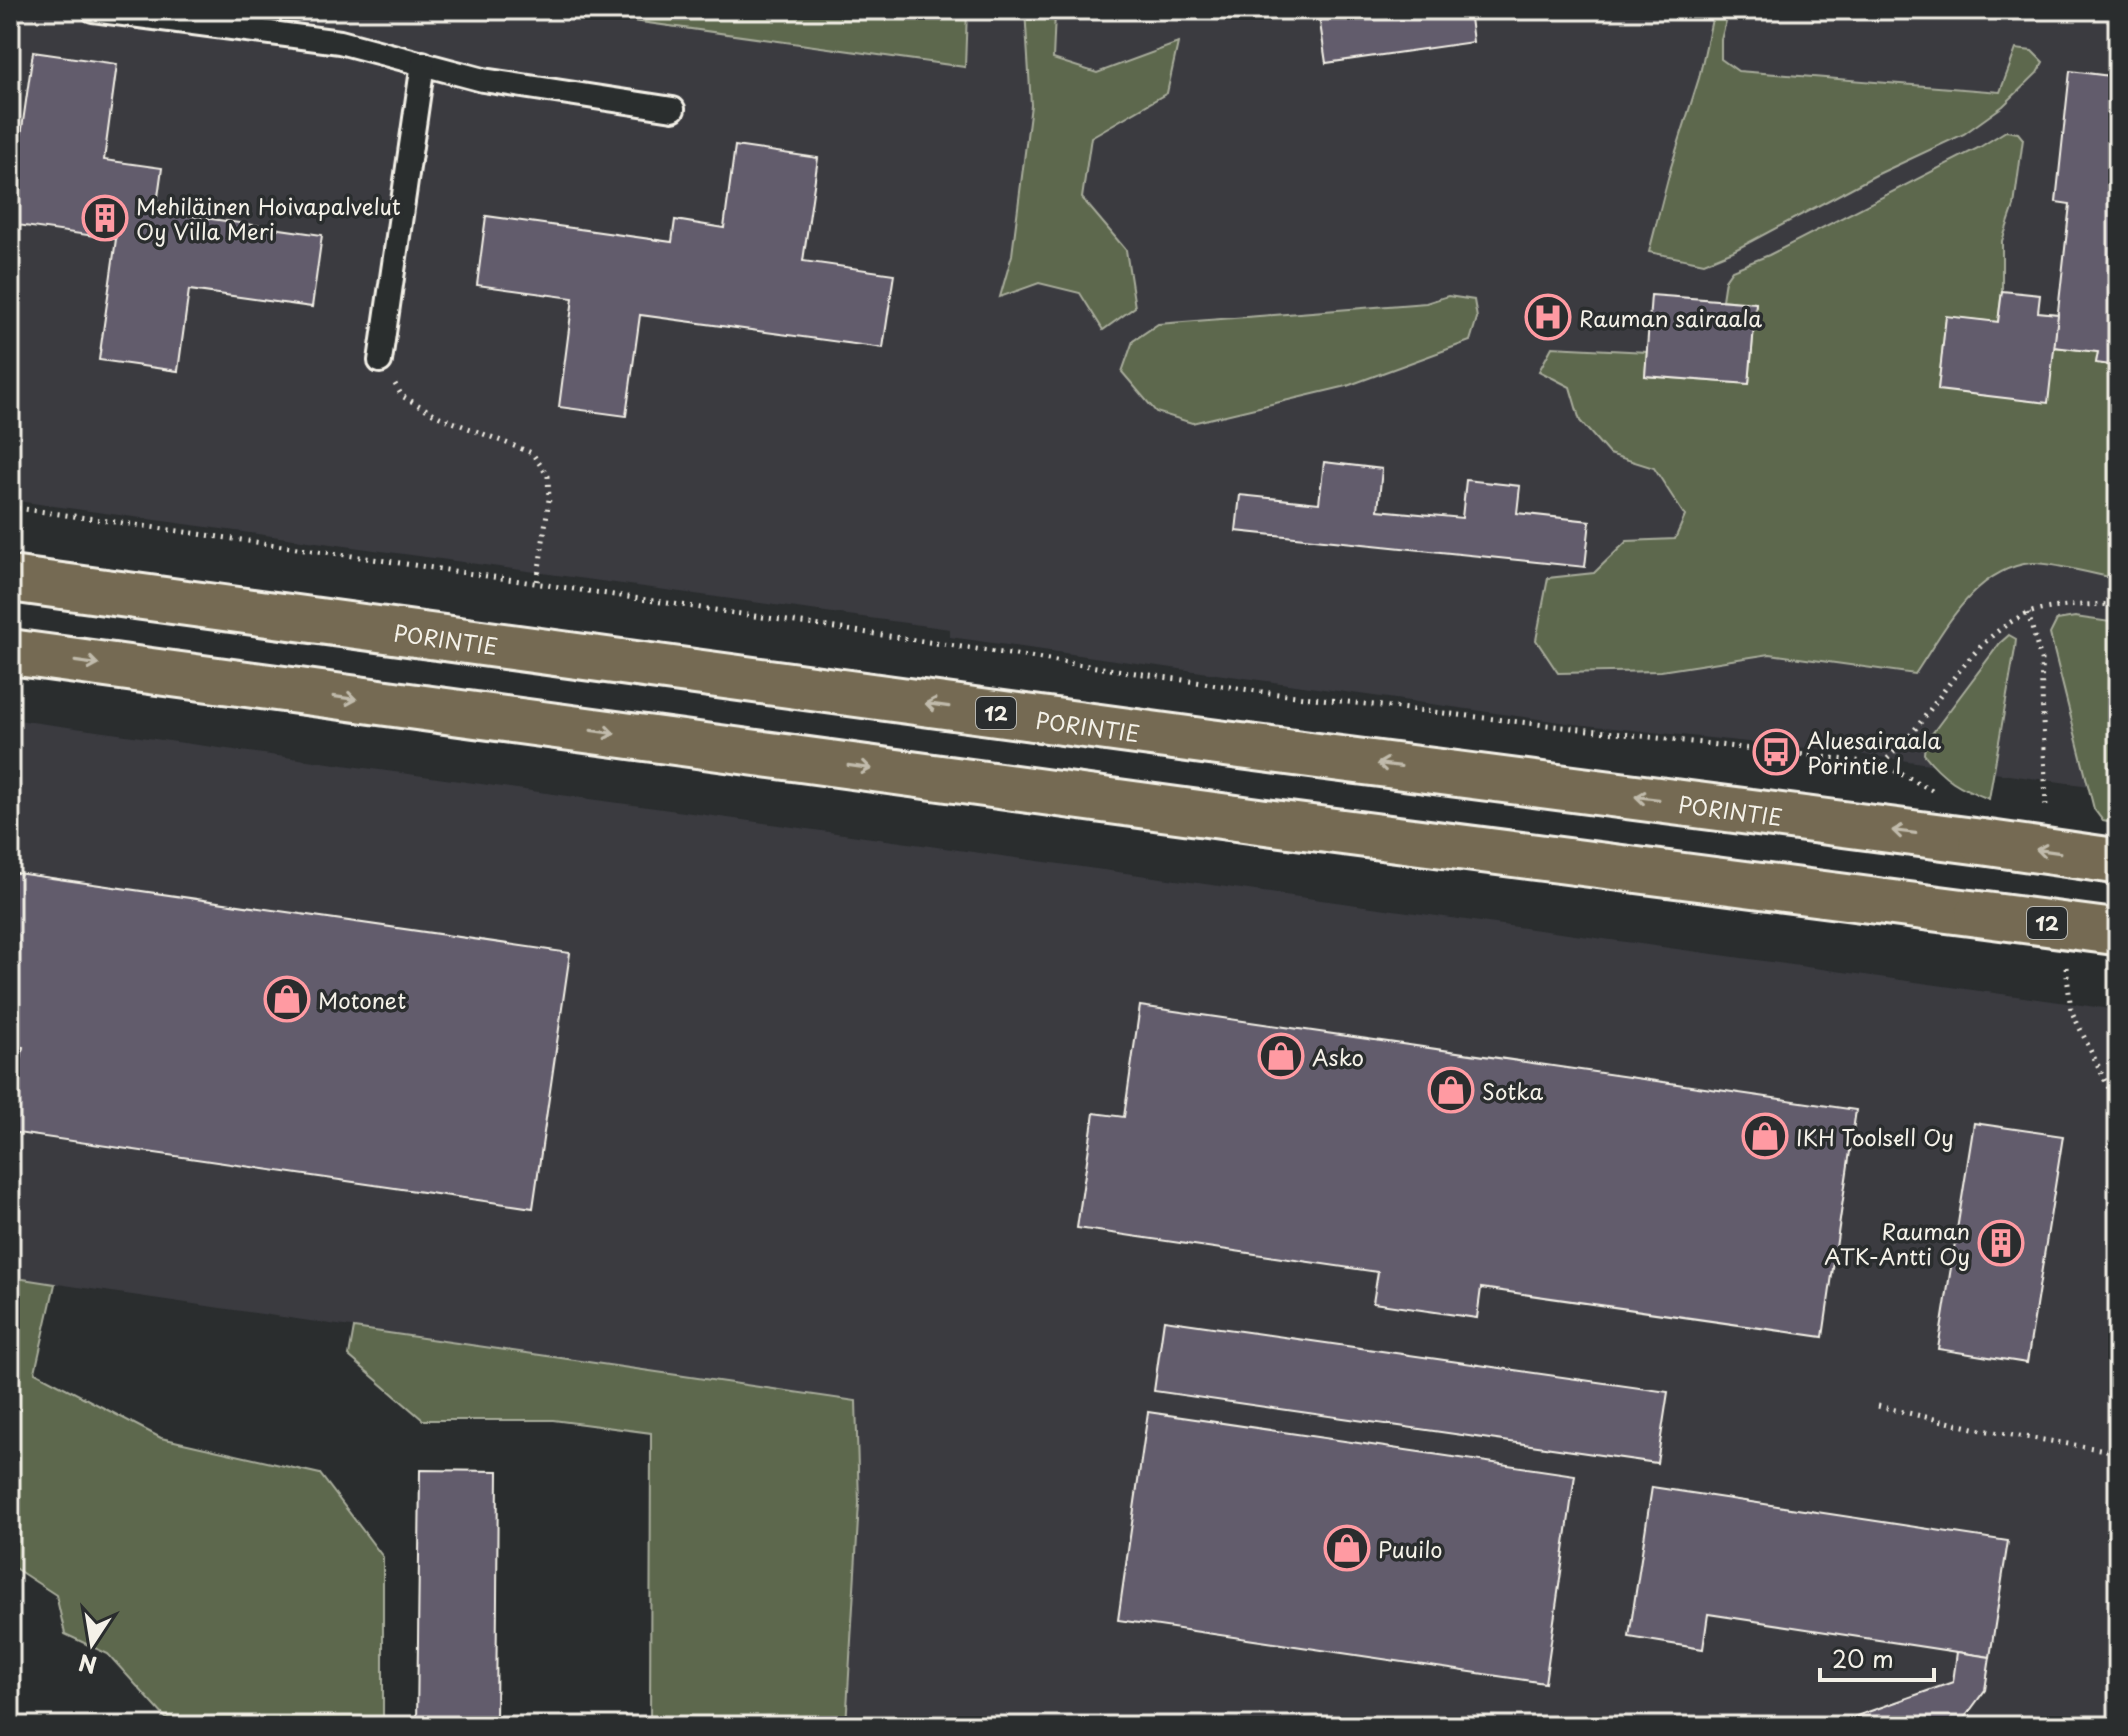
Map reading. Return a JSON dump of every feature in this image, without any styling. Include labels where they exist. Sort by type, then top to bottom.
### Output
[{"type":"highway","name":"PORINTIE","points":[[10,579],[2116,861]]},
{"type":"highway","name":"12","points":[[10,652],[1273,823],[1978,914],[2116,942]]},
{"type":"lane","points":[[93,10],[340,42],[483,80],[673,109]]},
{"type":"lane","points":[[380,361],[423,63]]},
{"type":"path","points":[[380,361],[402,396],[440,417],[532,453],[548,476],[549,499],[537,583]]},
{"type":"path","points":[[10,507],[1270,693],[1882,764],[1949,799]]},
{"type":"path","points":[[1882,764],[1914,731],[1959,670],[2001,630],[2028,613],[2099,604],[2118,605]]},
{"type":"path","points":[[2028,613],[2041,660],[2046,814]]},
{"type":"path","points":[[1878,1406],[1982,1430],[2118,1452]]},
{"type":"shaded area","points":[[10,10],[2118,10],[2118,790],[1836,751],[1575,724],[950,637],[950,629],[10,500]]},
{"type":"shaded area","points":[[10,719],[2118,1010],[2118,1726],[846,1726],[859,1503],[856,1401],[10,1277]]},
{"type":"green space","points":[[554,10],[967,10],[965,67]]},
{"type":"green space","points":[[1025,10],[1059,10],[1055,13],[1053,59],[1097,73],[1178,43],[1167,93],[1091,137],[1082,198],[1126,250],[1135,307],[1103,330],[1080,293],[1039,283],[1000,297],[1012,255],[1031,105]]},
{"type":"green space","points":[[1714,10],[1729,10],[1721,40],[1721,59],[1738,71],[2000,92],[2016,49],[2032,51],[2043,62],[2037,73],[2003,106],[1964,134],[1704,263],[1649,252],[1699,78]]},
{"type":"green space","points":[[2006,131],[2018,133],[2023,139],[2014,206],[2002,241],[2002,291],[1998,322],[1946,317],[1938,389],[2054,347],[2098,352],[2096,363],[2118,366],[2118,579],[2040,563],[2012,567],[1993,576],[1963,604],[1915,674],[1770,654],[1661,671],[1558,673],[1536,640],[1548,578],[1594,573],[1627,541],[1675,539],[1685,516],[1654,468],[1609,454],[1580,421],[1570,387],[1539,371],[1552,347],[1647,352],[1645,376],[1749,384],[1756,304],[1722,300],[1725,280],[1732,270],[1769,255]]},
{"type":"green space","points":[[1448,296],[1474,300],[1477,318],[1470,341],[1347,386],[1192,423],[1156,412],[1122,372],[1133,341],[1158,324],[1426,303]]},
{"type":"green space","points":[[2075,617],[2118,623],[2118,824],[2103,821],[2094,809],[2050,634],[2057,620]]},
{"type":"green space","points":[[2009,635],[2016,639],[2015,649],[1989,799],[1961,787],[1939,770],[1924,754],[1925,743]]},
{"type":"green space","points":[[10,1277],[55,1284],[35,1372],[161,1438],[320,1474],[383,1557],[383,1726],[173,1726],[108,1654],[65,1634],[56,1595],[10,1565]]},
{"type":"green space","points":[[354,1328],[856,1401],[859,1503],[846,1726],[650,1726],[651,1433],[553,1420],[423,1420],[349,1356]]},
{"type":"building","points":[[1318,10],[1469,10],[1473,42],[1326,63]]},
{"type":"building","name":"Mehiläinen Hoivapalvelut Oy Villa Meri","points":[[33,52],[117,64],[104,160],[162,168],[156,211],[322,235],[312,307],[189,290],[178,371],[99,360],[116,239],[10,224],[10,142],[20,143]]},
{"type":"building","points":[[2070,71],[2118,77],[2118,366],[2096,363],[2098,352],[2054,347],[2070,204],[2056,202]]},
{"type":"building","points":[[735,146],[818,158],[803,261],[894,274],[883,348],[640,315],[626,416],[559,407],[573,298],[477,285],[486,216],[672,242],[675,220],[724,228]]},
{"type":"building","points":[[2002,291],[2040,295],[2038,312],[2058,314],[2048,403],[1938,390],[1946,316],[1998,322]]},
{"type":"building","points":[[1651,295],[1756,303],[1749,384],[1645,376]]},
{"type":"building","points":[[1324,462],[1382,469],[1378,510],[1462,518],[1466,480],[1520,486],[1517,513],[1590,521],[1585,567],[1236,531],[1240,495],[1319,503]]},
{"type":"building","name":"Motonet","points":[[10,872],[570,953],[533,1208],[10,1132],[23,1047],[10,1045]]},
{"type":"building","points":[[1140,1006],[1856,1110],[1823,1337],[1481,1288],[1477,1318],[1373,1303],[1378,1272],[1077,1228],[1094,1113],[1124,1117]]},
{"type":"building","name":"Rauman ATK-Antti Oy","points":[[1974,1123],[2063,1136],[2027,1363],[1938,1349]]},
{"type":"building","points":[[1164,1320],[1668,1392],[1657,1463],[1154,1391]]},
{"type":"building","name":"Puuilo","points":[[1148,1412],[1575,1475],[1545,1683],[1118,1620]]},
{"type":"building","points":[[420,1470],[498,1471],[496,1726],[417,1726]]},
{"type":"building","points":[[1652,1487],[2008,1541],[1990,1657],[1708,1614],[1703,1649],[1629,1637]]},
{"type":"building","points":[[1957,1652],[1990,1657],[1985,1690],[1963,1720],[1946,1726],[1828,1726],[1953,1682]]},
{"type":"place","name":"Mehiläinen Hoivapalvelut Oy Villa Meri","points":[[105,218]]},
{"type":"place","name":"Rauman sairaala","points":[[1548,317]]},
{"type":"place","name":"Aluesairaala Porintie I","points":[[1776,752]]},
{"type":"place","name":"Motonet","points":[[287,999]]},
{"type":"place","name":"Asko","points":[[1281,1056]]},
{"type":"place","name":"Sotka","points":[[1451,1090]]},
{"type":"place","name":"IKH Toolsell Oy","points":[[1765,1136]]},
{"type":"place","name":"Rauman ATK-Antti Oy","points":[[2001,1243]]},
{"type":"place","name":"Puuilo","points":[[1347,1548]]}]
